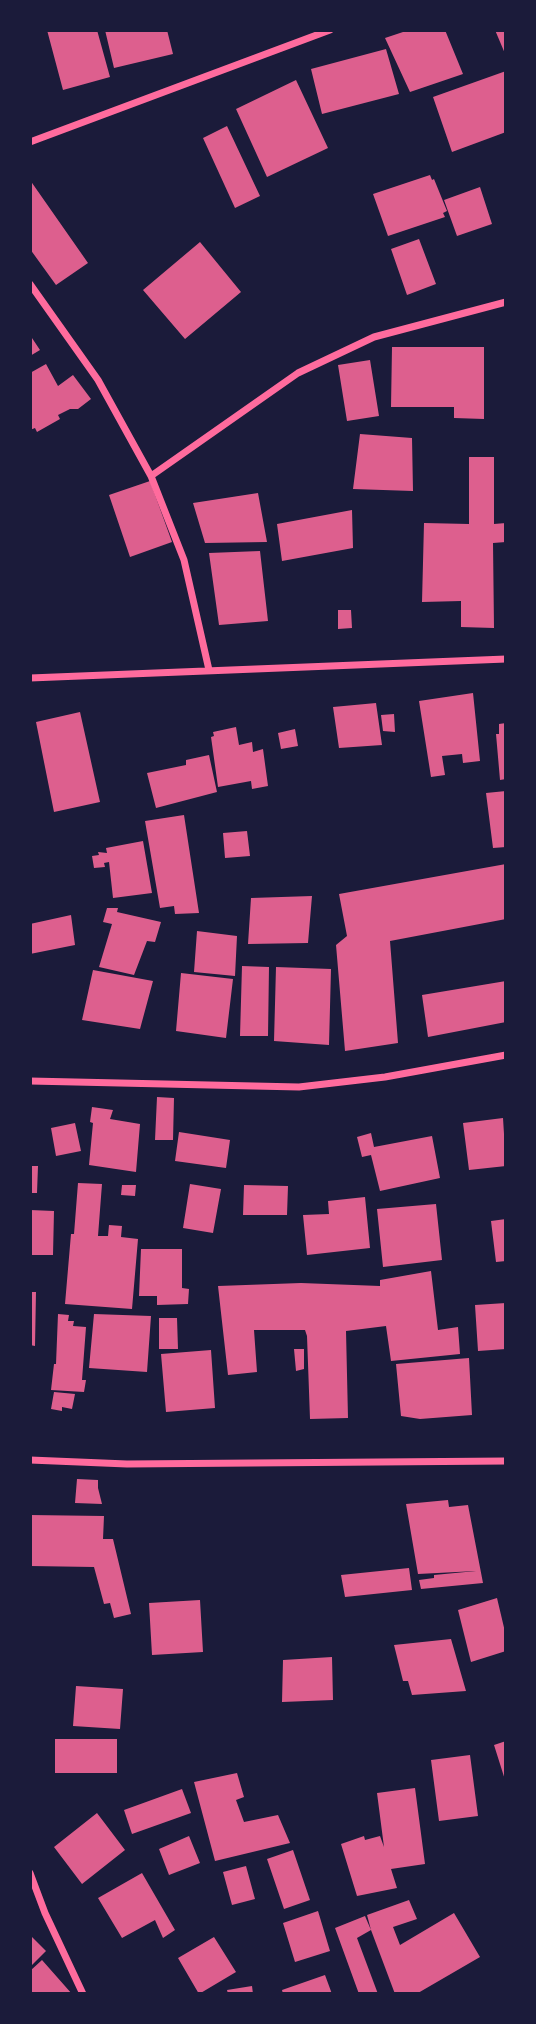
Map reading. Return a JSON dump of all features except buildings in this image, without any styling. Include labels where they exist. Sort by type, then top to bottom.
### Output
[{"type":"street","points":[[30,142],[330,30]]},
{"type":"street","points":[[30,284],[98,380],[151,476],[184,560],[209,670]]},
{"type":"street","points":[[151,476],[298,373],[374,337],[506,302]]},
{"type":"street","points":[[30,678],[506,659]]},
{"type":"street","points":[[30,1081],[299,1087],[385,1077],[506,1055]]},
{"type":"street","points":[[30,1460],[127,1464],[506,1461]]},
{"type":"street","points":[[30,1873],[45,1913],[83,1994]]}]
